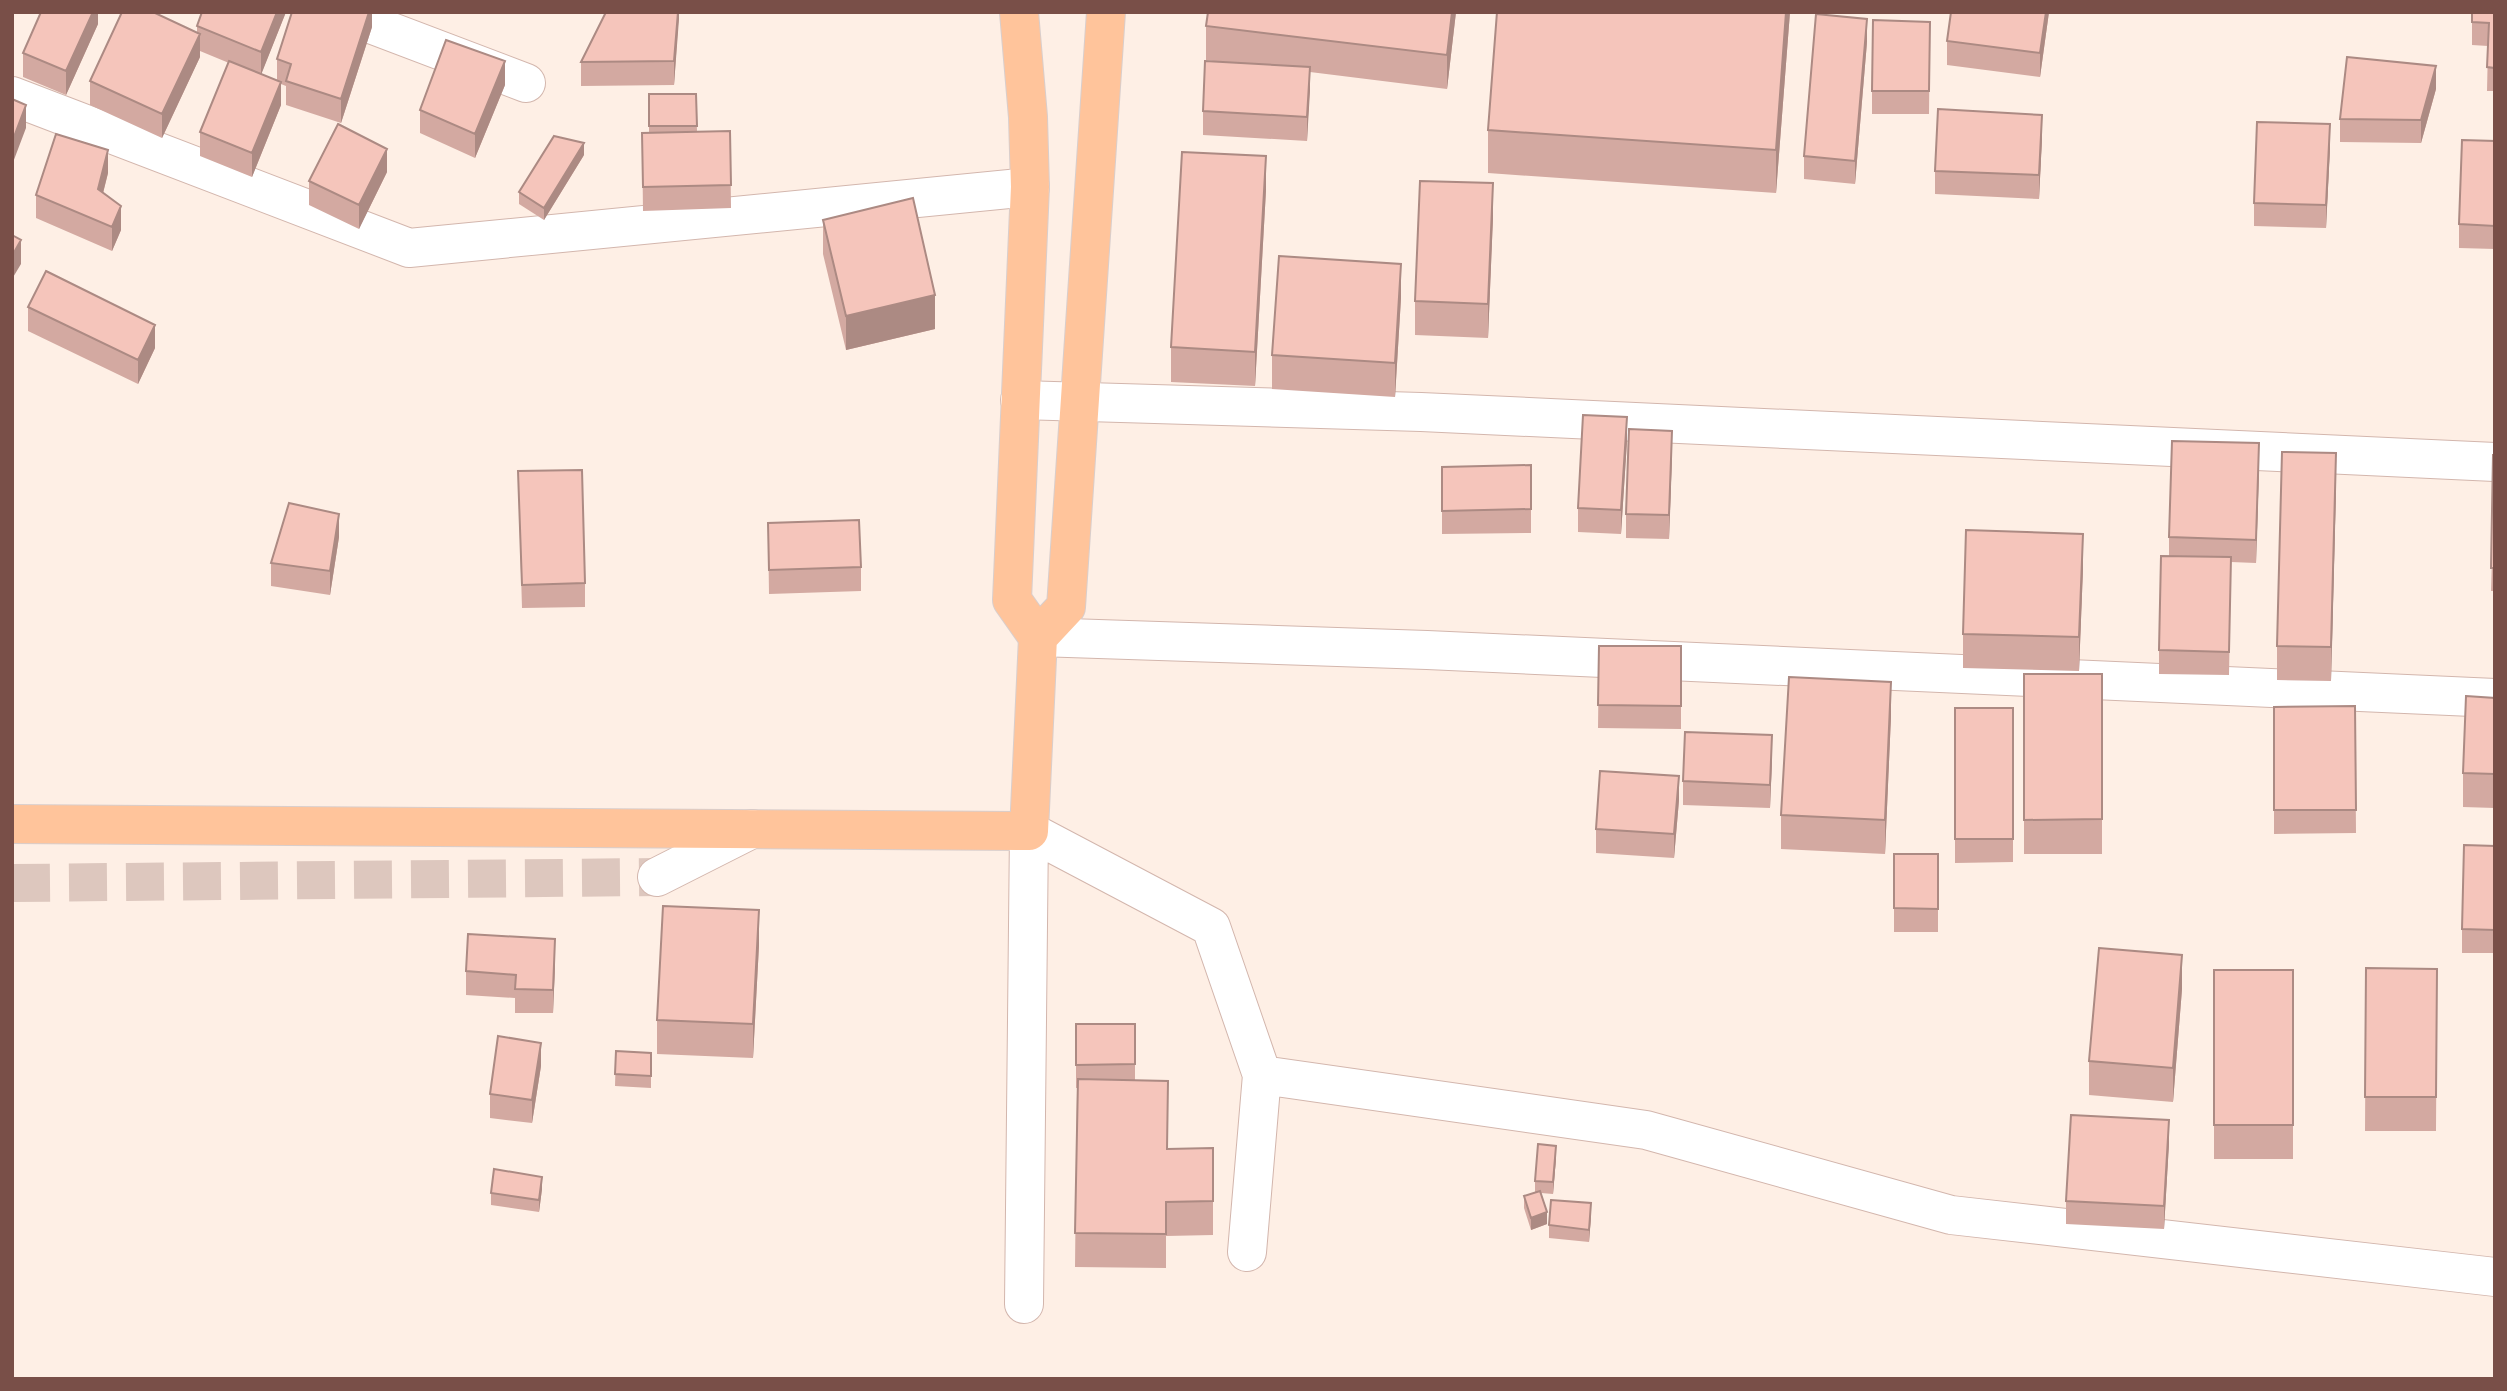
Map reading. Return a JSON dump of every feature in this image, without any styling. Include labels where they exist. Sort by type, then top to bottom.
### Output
[{"type":"main road","points":[[12,824],[1029,831],[1038,637],[1012,600],[1030,187],[1028,117],[1019,12]]},
{"type":"main road","points":[[1038,637],[1066,607],[1105,12]]},
{"type":"street","points":[[339,12],[526,83]]},
{"type":"street","points":[[12,96],[409,248],[1030,187]]},
{"type":"street","points":[[1020,400],[1435,412],[2495,462]]},
{"type":"street","points":[[1038,637],[1427,650],[2495,698]]},
{"type":"street","points":[[657,877],[752,829]]},
{"type":"street","points":[[1024,1304],[1029,831],[1211,927],[1262,1075],[1247,1252]]},
{"type":"street","points":[[1262,1075],[1646,1130],[1951,1215],[2495,1277]]},
{"type":"building","points":[[41,12],[93,12],[66,71],[23,53]]},
{"type":"building","points":[[122,12],[153,12],[200,34],[162,114],[90,81]]},
{"type":"building","points":[[202,12],[277,12],[261,52],[197,26]]},
{"type":"building","points":[[292,12],[369,12],[341,99],[286,81],[291,64],[277,59]]},
{"type":"building","points":[[606,12],[678,12],[674,61],[581,62]]},
{"type":"building","points":[[1208,12],[1452,12],[1447,55],[1206,26]]},
{"type":"building","points":[[1497,12],[1786,12],[1776,150],[1488,130]]},
{"type":"building","points":[[1951,12],[2046,12],[2040,53],[1947,41]]},
{"type":"building","points":[[2472,12],[2495,12],[2495,68],[2487,67],[2489,23],[2472,22]]},
{"type":"building","points":[[1816,14],[1867,19],[1855,161],[1804,156]]},
{"type":"building","points":[[1873,20],[1930,22],[1929,91],[1872,91]]},
{"type":"building","points":[[446,40],[505,61],[475,134],[420,110]]},
{"type":"building","points":[[2347,57],[2436,66],[2421,120],[2340,119]]},
{"type":"building","points":[[229,61],[281,82],[252,153],[200,132]]},
{"type":"building","points":[[1205,61],[1310,67],[1307,117],[1203,111]]},
{"type":"building","points":[[649,94],[696,94],[697,126],[649,126]]},
{"type":"building","points":[[12,99],[26,105],[12,142]]},
{"type":"building","points":[[1938,109],[2042,115],[2039,175],[1935,171]]},
{"type":"building","points":[[2257,122],[2330,124],[2326,205],[2254,203]]},
{"type":"building","points":[[338,124],[387,149],[359,205],[309,181]]},
{"type":"building","points":[[730,131],[731,185],[643,187],[642,133]]},
{"type":"building","points":[[56,134],[108,150],[98,189],[121,206],[112,227],[36,195]]},
{"type":"building","points":[[554,136],[584,143],[544,208],[519,192]]},
{"type":"building","points":[[2462,140],[2495,141],[2495,226],[2459,224]]},
{"type":"building","points":[[1182,152],[1266,156],[1255,352],[1171,347]]},
{"type":"building","points":[[1420,181],[1493,183],[1488,304],[1415,301]]},
{"type":"building","points":[[913,198],[935,295],[846,316],[823,220]]},
{"type":"building","points":[[12,235],[21,240],[12,256]]},
{"type":"building","points":[[1279,256],[1401,264],[1395,363],[1272,355]]},
{"type":"building","points":[[46,271],[155,325],[138,360],[28,307]]},
{"type":"building","points":[[1583,415],[1627,417],[1621,510],[1578,508]]},
{"type":"building","points":[[1629,429],[1672,431],[1669,515],[1626,514]]},
{"type":"building","points":[[2172,441],[2259,443],[2256,540],[2169,537]]},
{"type":"building","points":[[2282,452],[2336,453],[2331,647],[2277,646]]},
{"type":"building","points":[[2493,455],[2495,568],[2491,568]]},
{"type":"building","points":[[1531,465],[1531,509],[1442,511],[1442,467]]},
{"type":"building","points":[[582,470],[585,583],[522,585],[518,471]]},
{"type":"building","points":[[289,503],[339,514],[330,571],[271,563]]},
{"type":"building","points":[[859,520],[861,567],[769,570],[768,523]]},
{"type":"building","points":[[1966,530],[2083,534],[2079,637],[1963,634]]},
{"type":"building","points":[[2161,556],[2231,557],[2229,652],[2159,650]]},
{"type":"building","points":[[1599,646],[1681,646],[1681,706],[1598,705]]},
{"type":"building","points":[[2024,674],[2102,674],[2102,819],[2024,820]]},
{"type":"building","points":[[1789,677],[1891,682],[1885,820],[1781,815]]},
{"type":"building","points":[[2466,696],[2495,698],[2495,774],[2463,773]]},
{"type":"building","points":[[2355,706],[2356,810],[2274,810],[2274,707]]},
{"type":"building","points":[[1955,708],[2013,708],[2013,839],[1955,839]]},
{"type":"building","points":[[1685,732],[1772,735],[1770,785],[1683,781]]},
{"type":"building","points":[[1600,771],[1679,776],[1674,834],[1596,829]]},
{"type":"building","points":[[2464,845],[2495,846],[2495,930],[2462,929]]},
{"type":"building","points":[[1894,854],[1938,854],[1938,909],[1894,908]]},
{"type":"building","points":[[663,906],[759,910],[753,1024],[657,1020]]},
{"type":"building","points":[[468,934],[555,939],[553,990],[515,989],[516,975],[466,971]]},
{"type":"building","points":[[2099,948],[2182,955],[2173,1068],[2089,1061]]},
{"type":"building","points":[[2366,968],[2437,969],[2436,1097],[2365,1097]]},
{"type":"building","points":[[2214,970],[2293,970],[2293,1125],[2214,1125]]},
{"type":"building","points":[[1076,1024],[1135,1024],[1135,1064],[1076,1065]]},
{"type":"building","points":[[498,1036],[541,1043],[532,1100],[490,1094]]},
{"type":"building","points":[[616,1051],[651,1053],[651,1076],[615,1074]]},
{"type":"building","points":[[1078,1079],[1168,1081],[1167,1149],[1213,1148],[1213,1201],[1166,1202],[1166,1234],[1075,1233]]},
{"type":"building","points":[[2071,1115],[2169,1120],[2164,1206],[2066,1201]]},
{"type":"building","points":[[1538,1144],[1556,1146],[1553,1182],[1535,1181]]},
{"type":"building","points":[[494,1169],[542,1177],[539,1200],[491,1193]]},
{"type":"building","points":[[1540,1191],[1547,1212],[1531,1218],[1524,1196]]},
{"type":"building","points":[[1551,1200],[1591,1203],[1589,1230],[1549,1225]]},
{"type":"tunnel","points":[[12,883],[657,877]]}]
